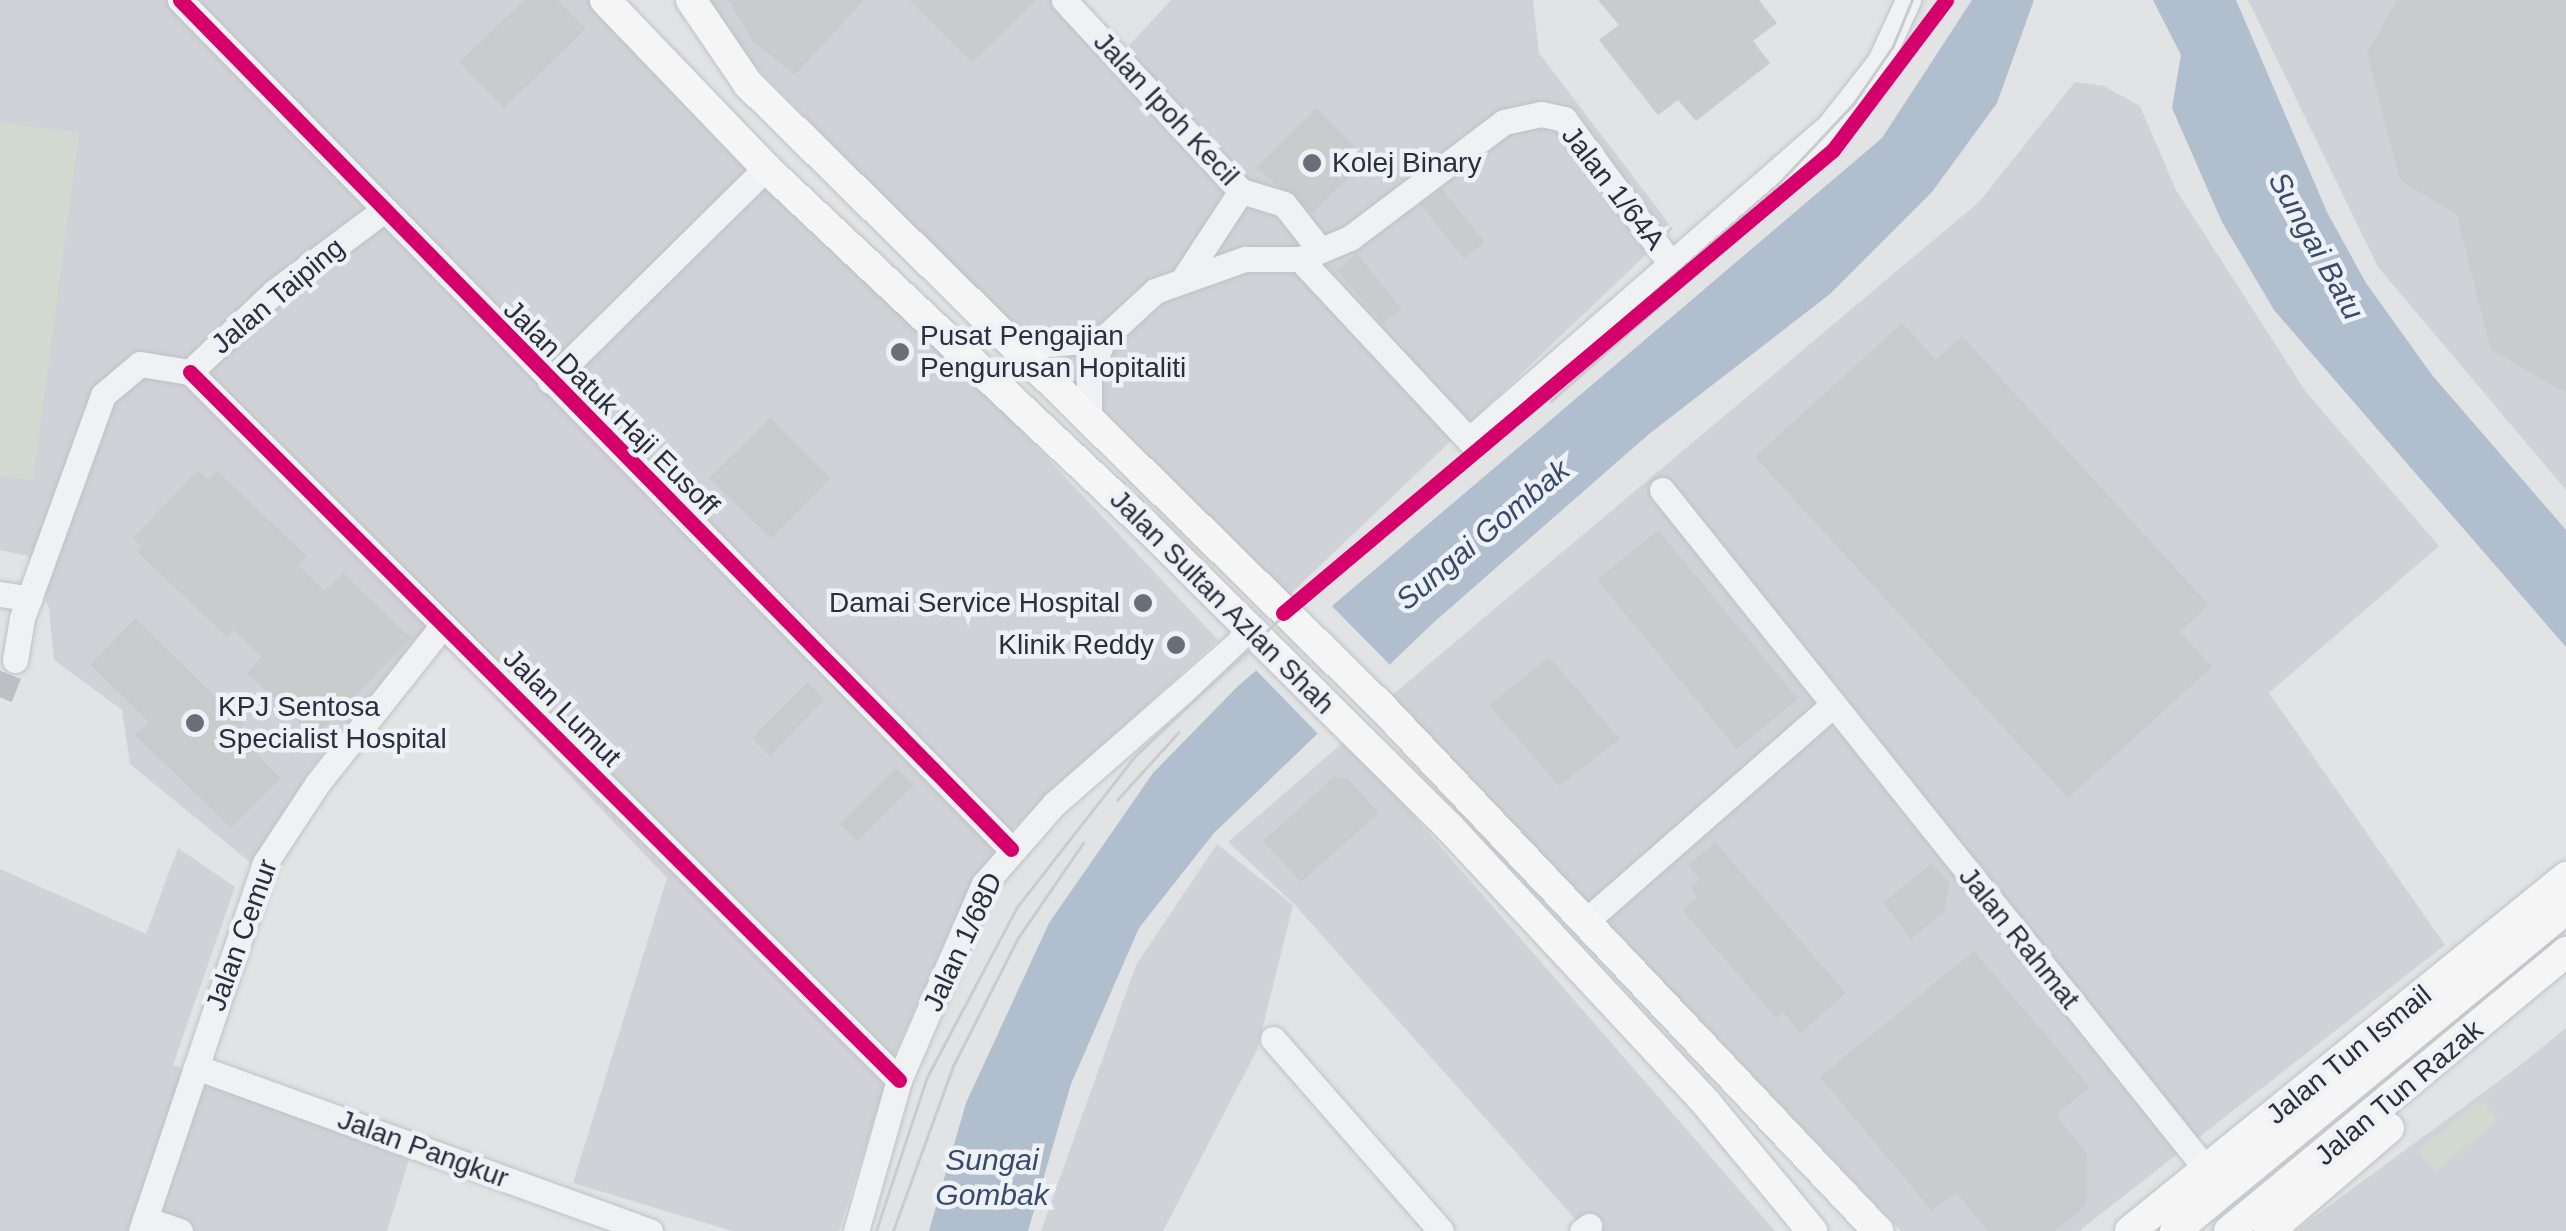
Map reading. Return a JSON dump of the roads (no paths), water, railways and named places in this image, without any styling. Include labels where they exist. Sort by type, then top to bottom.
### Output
[{"type":"main road","name":"Jalan Sultan Azlan Shah","points":[[605,0],[766,168],[1360,737],[1674,1067],[1812,1231]]},
{"type":"main road","name":"Jalan Sultan Azlan Shah","points":[[692,0],[748,84],[1089,417],[1298,629],[1382,707],[1878,1231]]},
{"type":"main road","name":"Jalan Tun Ismail","points":[[2130,1231],[2566,877]]},
{"type":"main road","name":"Jalan Tun Razak","points":[[2175,1231],[2516,957],[2566,910]]},
{"type":"main road","name":"Jalan Tun Razak","points":[[2229,1231],[2561,963]]},
{"type":"main road","points":[[2269,1231],[2561,963]]},
{"type":"street","name":"Jalan Datuk Haji Eusoff","points":[[180,0],[380,213],[1010,848]]},
{"type":"street","name":"Jalan Ipoh Kecil","points":[[1064,0],[1241,192],[1284,204],[1308,252],[1468,440],[1669,261]]},
{"type":"street","points":[[1669,261],[1830,125],[1880,62],[1908,0]]},
{"type":"street","name":"Jalan 1/64A","points":[[1103,339],[1154,292],[1184,278],[1245,259],[1308,252],[1350,238],[1504,122],[1541,114],[1564,120],[1669,261]]},
{"type":"street","points":[[550,381],[766,168]]},
{"type":"street","name":"Jalan 1/64A","points":[[1184,278],[1241,192]]},
{"type":"street","name":"Jalan Taiping","points":[[12,654],[104,395],[140,364],[190,372],[274,292],[380,213]]},
{"type":"street","points":[[1017,346],[1103,339],[1089,376],[1089,417]]},
{"type":"street","name":"Jalan Lumut","points":[[190,372],[899,1080]]},
{"type":"street","name":"Jalan Rahmat","points":[[1662,490],[2206,1170]]},
{"type":"street","points":[[0,594],[30,598]]},
{"type":"street","name":"Jalan Cemur","points":[[143,1225],[277,841],[443,625]]},
{"type":"street","name":"Jalan 1/68D","points":[[856,1231],[899,1080],[984,884],[1010,848],[1239,642],[1246,628]]},
{"type":"street","points":[[1586,921],[1832,706]]},
{"type":"street","points":[[1273,1039],[1440,1231]]},
{"type":"street","name":"Jalan Pangkur","points":[[196,1067],[650,1231]]},
{"type":"street","points":[[143,1225],[180,1231]]},
{"type":"water","name":"Sungai Gombak","points":[[1972,0],[2034,0],[1997,103],[1932,192],[1830,294],[1649,434],[1433,623],[1214,833],[1139,928],[1071,1084],[1028,1231],[929,1231],[966,1103],[1049,923],[1153,773],[1238,686],[1882,138]]},
{"type":"water","name":"Sungai Batu","points":[[2153,0],[2236,0],[2327,212],[2366,283],[2432,375],[2566,530],[2566,647],[2274,310],[2222,222],[2172,108],[2181,55]]},
{"type":"tunnel","points":[[0,697],[15,660]]},
{"type":"tram line","points":[[876,1231],[927,1077],[1017,907],[1134,757],[1287,612],[1779,183],[1854,103],[1893,46],[1912,0]]},
{"type":"tram line","points":[[1551,401],[1837,148],[1900,60]]},
{"type":"tram line","points":[[1117,800],[1178,733]]},
{"type":"tram line","points":[[893,1231],[953,1066],[1018,938],[1083,843]]},
{"type":"place","name":"Kolej Binary","points":[[1312,163]]},
{"type":"place","name":"Pusat Pengajian Pengurusan Hopitaliti","points":[[900,352]]},
{"type":"place","name":"Damai Service Hospital","points":[[1143,603]]},
{"type":"place","name":"Klinik Reddy","points":[[1176,645]]},
{"type":"place","name":"KPJ Sentosa Specialist Hospital","points":[[195,723]]}]
